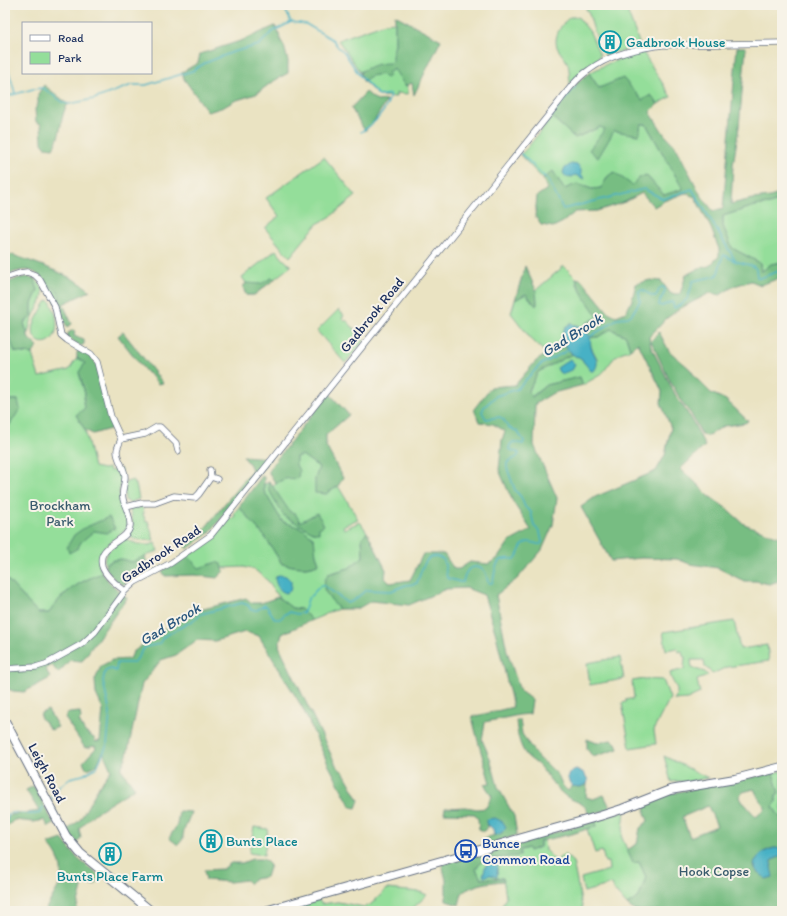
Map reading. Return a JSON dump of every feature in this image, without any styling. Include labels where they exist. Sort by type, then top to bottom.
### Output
[{"type":"street","name":"Gadbrook Road","points":[[5,669],[36,667],[46,664],[82,644],[95,632],[125,591],[135,582],[171,563],[211,535],[545,119],[572,86],[585,73],[604,61],[646,47],[662,45],[782,43]]},
{"type":"street","points":[[5,278],[27,272],[35,275],[40,280],[55,307],[61,335],[66,340],[91,354],[97,362],[111,417],[121,439],[117,450],[125,476],[122,491],[123,500],[130,519],[129,530],[107,548],[103,554],[102,567],[105,573],[125,591]]},
{"type":"street","points":[[121,439],[145,434],[157,427],[160,427],[176,444],[178,451]]},
{"type":"street","points":[[126,507],[142,503],[155,503],[174,496],[195,498],[214,478],[210,470]]},
{"type":"street","name":"Leigh Road","points":[[5,721],[66,836],[80,853],[151,911]]},
{"type":"street","points":[[265,911],[600,816],[670,790],[736,779],[782,767]]},
{"type":"green space","points":[[584,5],[625,5],[640,45],[618,53],[616,51],[607,56],[605,55]]},
{"type":"green space","points":[[395,15],[441,40],[414,95],[412,83],[405,86],[394,69],[388,73],[389,76],[386,78],[381,74],[371,76],[363,81],[360,72],[382,63],[392,63],[395,44]]},
{"type":"green space","points":[[570,17],[578,17],[590,32],[600,55],[596,63],[587,67],[570,84],[568,64],[556,45],[556,40],[563,23]]},
{"type":"green space","points":[[395,22],[395,46],[405,86],[407,85],[408,94],[396,93],[396,97],[379,96],[363,81],[360,72],[338,40],[385,23]]},
{"type":"green space","points":[[275,26],[284,46],[288,61],[288,73],[272,82],[256,94],[208,112],[184,79],[182,72],[198,63],[200,54],[243,40]]},
{"type":"green space","points":[[737,47],[746,47],[739,127],[733,165],[731,204],[752,199],[770,197],[782,193],[782,200],[755,206],[723,216],[723,226],[732,248],[760,263],[761,272],[771,264],[782,262],[782,277],[761,285],[751,281],[734,286],[720,295],[710,293],[681,308],[667,318],[649,337],[651,347],[677,398],[691,418],[705,446],[680,469],[709,496],[726,508],[744,524],[782,538],[782,580],[769,584],[756,581],[744,581],[718,568],[690,564],[677,559],[641,558],[611,561],[581,507],[595,497],[656,471],[665,455],[671,428],[661,403],[662,391],[638,343],[630,349],[626,336],[611,329],[598,337],[590,337],[584,330],[586,324],[598,317],[582,293],[576,278],[581,279],[608,312],[616,316],[626,312],[632,300],[636,284],[650,280],[661,281],[671,294],[680,294],[686,275],[699,268],[709,266],[719,256],[719,249],[711,228],[695,197],[685,193],[664,201],[654,207],[642,193],[625,202],[597,211],[575,212],[563,222],[553,227],[541,225],[535,216],[537,196],[547,189],[543,179],[553,171],[564,189],[577,184],[592,189],[601,188],[608,176],[614,172],[632,185],[639,178],[646,175],[664,195],[683,189],[646,124],[641,124],[639,135],[614,131],[598,158],[589,150],[605,129],[600,127],[575,138],[552,117],[554,111],[579,81],[589,73],[599,88],[623,78],[642,100],[651,95],[658,104],[650,112],[664,134],[676,147],[700,194],[713,211],[723,208]]},
{"type":"green space","points":[[643,52],[671,97],[658,104],[651,95],[642,101],[599,88],[589,73],[609,63]]},
{"type":"green space","points":[[44,85],[68,104],[63,114],[58,137],[53,148],[45,147],[42,143],[41,124],[36,122],[35,109],[38,104],[38,94]]},
{"type":"green space","points":[[366,92],[377,101],[387,100],[374,121],[365,131],[351,108]]},
{"type":"green space","points":[[552,117],[575,138],[600,127],[639,135],[641,124],[646,124],[683,189],[664,195],[646,175],[639,178],[632,185],[608,176],[601,188],[592,189],[577,184],[564,189],[553,171],[543,179],[520,155]]},
{"type":"green space","points":[[324,157],[356,196],[330,217],[317,224],[290,257],[265,228],[279,216],[266,198]]},
{"type":"green space","points":[[782,200],[782,262],[771,264],[761,273],[760,263],[732,248],[723,226],[723,216],[755,206]]},
{"type":"green space","points":[[276,250],[291,266],[254,295],[246,295],[243,287],[246,283],[242,277]]},
{"type":"green space","points":[[5,253],[63,274],[90,291],[63,304],[72,324],[67,327],[56,303],[60,297],[56,290],[34,272],[22,270],[5,275]]},
{"type":"green space","points":[[525,266],[536,290],[536,306],[526,294],[515,300]]},
{"type":"green space","points":[[564,266],[576,278],[577,284],[582,293],[598,317],[586,323],[584,330],[577,325],[570,324],[563,332],[566,346],[547,354],[531,339],[511,313],[515,300],[526,294],[535,305],[537,304],[536,290]]},
{"type":"green space","points":[[19,278],[34,278],[38,290],[32,304],[32,316],[24,323],[29,339],[38,347],[32,354],[15,352],[10,339],[5,338],[5,284]]},
{"type":"green space","points":[[34,278],[42,288],[43,293],[41,302],[31,322],[28,335],[24,323],[32,316],[32,304],[38,290]]},
{"type":"green space","points":[[271,278],[275,279],[254,295],[246,295],[243,287],[246,283],[261,284]]},
{"type":"green space","points":[[46,283],[57,289],[60,297],[56,303]]},
{"type":"green space","points":[[48,300],[50,301],[56,314],[56,329],[53,337],[48,342],[42,343],[37,340],[34,335],[34,327],[38,316]]},
{"type":"green space","points":[[338,310],[344,315],[342,318],[345,321],[346,320],[364,341],[345,363],[317,331]]},
{"type":"green space","points":[[610,329],[626,336],[630,349],[616,356],[602,373],[583,385],[580,377],[546,385],[531,397],[528,393],[538,372],[572,354],[582,360],[591,370],[598,360],[591,347],[590,337],[598,337]]},
{"type":"green space","points":[[73,330],[75,331],[74,336],[84,340],[84,344],[81,346],[67,338],[68,333]]},
{"type":"green space","points":[[123,332],[163,383],[158,384],[150,374],[147,373],[118,336]]},
{"type":"green space","points":[[659,332],[669,351],[690,369],[696,378],[711,393],[726,400],[748,421],[745,423],[724,426],[707,436],[702,435],[668,377],[651,341]]},
{"type":"green space","name":"Brockham Park","points":[[5,338],[10,339],[15,352],[32,354],[39,377],[69,370],[77,358],[85,363],[79,373],[85,394],[83,403],[86,408],[76,415],[85,430],[94,467],[104,469],[109,468],[110,471],[121,469],[122,478],[119,492],[128,522],[127,528],[102,550],[99,559],[99,566],[102,573],[86,580],[65,593],[49,613],[38,613],[5,577],[5,429],[9,426],[18,400],[5,400]]},
{"type":"green space","points":[[566,346],[572,354],[538,372],[528,392],[532,397],[546,385],[580,377],[583,385],[553,393],[535,404],[534,445],[557,498],[553,525],[542,550],[517,579],[496,595],[507,651],[520,691],[532,700],[530,714],[485,722],[482,740],[490,758],[498,787],[514,816],[517,835],[485,846],[483,840],[503,832],[486,823],[488,826],[484,831],[479,829],[478,819],[475,814],[444,813],[445,808],[486,808],[492,796],[484,784],[490,783],[472,717],[513,707],[496,635],[484,595],[466,588],[446,589],[409,605],[371,601],[357,609],[339,609],[328,597],[324,589],[324,584],[328,574],[349,568],[363,557],[362,537],[367,532],[386,570],[385,578],[390,583],[410,580],[423,554],[444,554],[454,569],[459,569],[470,562],[488,564],[497,559],[509,542],[531,530],[513,502],[499,470],[502,440],[505,431],[493,424],[479,422],[474,409],[491,387],[515,385],[536,361],[547,354]]},
{"type":"green space","points":[[81,350],[90,355],[97,365],[109,418],[113,428],[93,434],[85,430],[76,415],[85,408],[83,403],[85,394],[79,372],[85,363],[77,358],[77,352]]},
{"type":"green space","points":[[329,393],[349,415],[326,435],[326,446],[343,478],[338,486],[326,494],[315,493],[315,479],[319,467],[302,455],[296,457],[296,465],[299,470],[298,479],[286,479],[276,484],[269,473],[269,469]]},
{"type":"green space","points":[[5,400],[18,400],[20,409],[9,426],[5,429]]},
{"type":"green space","points":[[302,455],[319,467],[315,479],[326,494],[338,486],[358,519],[343,526],[344,529],[360,522],[367,532],[362,537],[363,557],[349,568],[328,574],[324,590],[339,609],[312,620],[301,609],[292,608],[283,602],[268,581],[255,570],[244,567],[223,568],[222,565],[217,562],[199,569],[187,555],[200,548],[213,538],[229,518],[231,519],[235,516],[234,513],[239,507],[265,537],[282,564],[305,567],[319,563],[313,543],[282,521],[264,491],[264,484],[268,483],[269,481],[273,486],[285,477],[294,467],[296,457]]},
{"type":"green space","points":[[243,456],[271,458],[210,532],[187,549],[183,543],[205,528],[252,470]]},
{"type":"green space","points":[[262,476],[264,477],[264,491],[282,521],[303,529],[314,538],[316,555],[319,563],[305,567],[282,564],[265,537],[239,507]]},
{"type":"green space","points":[[133,480],[134,484],[136,484],[139,499],[133,501],[133,503],[130,503],[125,500],[124,488],[126,482]]},
{"type":"green space","points":[[269,481],[290,512],[295,513],[300,522],[317,513],[324,525],[319,528],[319,533],[313,532],[283,515],[269,490]]},
{"type":"green space","points":[[134,506],[135,509],[142,506],[143,514],[146,522],[148,521],[154,540],[134,539],[128,536],[133,525],[130,510]]},
{"type":"green space","points":[[109,517],[115,528],[107,533],[94,531],[81,542],[78,548],[69,553],[67,547],[74,535],[84,528]]},
{"type":"green space","points":[[124,538],[131,542],[143,545],[155,543],[158,551],[132,562],[122,559],[113,560],[105,565],[105,556],[107,553],[113,546]]},
{"type":"green space","points":[[187,555],[199,568],[217,562],[222,565],[224,571],[217,578],[194,575],[165,576],[162,571]]},
{"type":"green space","points":[[145,556],[148,569],[123,585],[112,577],[105,565],[118,559],[132,562]]},
{"type":"green space","points":[[102,573],[110,583],[127,598],[82,661],[70,660],[58,673],[52,665],[46,669],[50,678],[24,692],[13,691],[5,688],[5,577],[38,613],[49,613],[65,593],[86,580]]},
{"type":"green space","points":[[278,597],[292,608],[301,609],[312,620],[282,634],[279,646],[337,767],[344,773],[359,800],[356,808],[351,807],[329,766],[302,707],[259,636],[245,632],[215,641],[197,640],[176,655],[161,660],[142,684],[127,755],[121,769],[135,788],[95,813],[79,829],[81,838],[76,844],[66,831],[80,820],[98,788],[111,770],[103,752],[97,765],[87,769],[83,762],[96,748],[95,746],[85,748],[65,718],[68,713],[80,712],[81,719],[79,721],[85,732],[94,738],[95,742],[100,741],[103,709],[96,694],[95,680],[101,666],[112,660],[130,659],[133,652],[163,630],[192,612],[246,598],[252,603],[261,603]]},
{"type":"green space","points":[[734,621],[740,649],[767,645],[769,661],[727,667],[712,674],[705,667],[704,660],[691,660],[692,668],[705,672],[708,676],[697,680],[700,693],[687,699],[674,700],[677,689],[670,673],[684,669],[685,657],[683,656],[682,651],[679,652],[678,648],[666,650],[663,632]]},
{"type":"green space","points":[[620,657],[624,679],[590,685],[587,663]]},
{"type":"green space","points":[[645,679],[663,680],[670,698],[655,727],[654,731],[656,744],[630,748],[622,703],[626,702],[626,699],[633,699],[634,697],[632,681]]},
{"type":"green space","points":[[48,710],[58,727],[51,730],[40,717],[41,713]]},
{"type":"green space","points":[[516,720],[520,720],[522,734],[539,759],[547,764],[558,775],[563,786],[568,791],[572,786],[580,787],[587,784],[586,797],[593,799],[604,795],[611,809],[589,815],[582,804],[567,797],[560,791],[544,771],[524,752],[519,739]]},
{"type":"green space","points":[[587,739],[597,743],[611,740],[616,743],[618,749],[593,757],[587,749]]},
{"type":"green space","points":[[664,756],[708,778],[685,782],[671,782]]},
{"type":"green space","points":[[782,771],[782,820],[773,807],[776,802],[776,795],[779,793],[773,773]]},
{"type":"green space","name":"Hook Copse","points":[[773,773],[779,793],[776,795],[776,802],[773,807],[782,820],[782,851],[774,848],[765,851],[755,862],[754,866],[758,873],[771,867],[772,860],[782,856],[782,911],[635,911],[627,905],[639,897],[646,877],[639,862],[633,863],[627,850],[637,844],[640,828],[648,821],[645,813],[646,802],[662,795]],"holes":[[[754,789],[765,807],[765,809],[756,817],[744,803],[742,803],[739,797],[743,792]],[[708,806],[717,826],[690,837],[682,817]]]},
{"type":"green space","points":[[34,786],[54,824],[49,827],[44,820],[34,822],[14,820],[5,829],[5,819],[11,815],[39,811],[26,790]]},
{"type":"green space","points":[[179,811],[191,812],[183,839],[178,845],[169,838],[177,825]]},
{"type":"green space","points":[[625,811],[622,838],[633,863],[639,862],[646,877],[639,897],[627,905],[614,890],[612,884],[584,892],[581,878],[609,870],[608,862],[605,862],[602,851],[595,853],[587,829],[596,826],[596,821]]},
{"type":"green space","points":[[596,821],[596,826],[572,834],[540,841],[540,847],[529,851],[528,848],[520,850],[520,856],[482,861],[476,869],[481,879],[503,878],[504,881],[471,887],[462,893],[459,905],[446,901],[446,880],[442,864]]},
{"type":"green space","points":[[254,827],[268,829],[264,855],[249,853]]},
{"type":"green space","points":[[62,839],[78,859],[101,877],[95,885],[83,884],[76,911],[45,911],[61,879],[61,866],[59,860],[48,844]]},
{"type":"green space","points":[[544,840],[545,850],[556,861],[564,854],[573,862],[583,911],[500,911],[506,897],[503,878],[481,879],[476,869],[482,861],[520,855],[519,851],[528,848],[529,851],[540,847],[540,841]]},
{"type":"green space","points":[[252,859],[264,859],[270,865],[266,877],[254,879],[250,884],[246,880],[230,882],[206,880],[204,870],[223,869],[231,863],[242,863]]},
{"type":"green space","points":[[387,889],[420,892],[427,895],[410,911],[281,911],[319,900],[321,904],[338,902],[364,907],[370,905]]},
{"type":"water","points":[[571,164],[578,165],[581,170],[581,174],[585,179],[575,175],[569,178],[564,175],[564,169]]},
{"type":"water","points":[[570,324],[582,328],[589,335],[591,347],[597,362],[594,371],[591,371],[582,360],[572,354],[566,346],[563,332],[565,327]]},
{"type":"water","points":[[570,359],[575,364],[573,369],[562,374],[559,372],[557,368]]},
{"type":"water","points":[[278,575],[286,576],[291,581],[290,591],[286,593],[281,591],[278,587],[275,578]]},
{"type":"water","points":[[576,769],[584,773],[588,780],[587,784],[580,787],[572,786],[568,776],[570,772]]},
{"type":"water","points":[[495,818],[503,822],[506,827],[501,833],[494,835],[493,829],[486,823],[487,819]]},
{"type":"water","points":[[776,848],[782,850],[782,856],[772,860],[771,867],[773,877],[766,879],[756,870],[754,863],[763,853]]},
{"type":"water","points":[[494,859],[498,861],[497,877],[490,875],[484,877],[484,870],[486,866]]},
{"type":"waterway","points":[[283,5],[291,22]]},
{"type":"waterway","points":[[5,97],[33,89],[43,88],[64,103],[69,104],[94,99],[132,85],[146,85],[192,71],[205,63],[233,52],[259,45],[272,32],[291,22],[306,24],[333,40],[344,52],[360,76],[379,96],[390,94],[389,100],[380,116],[361,132]]},
{"type":"waterway","points":[[5,58],[15,93]]},
{"type":"waterway","points":[[562,103],[576,86]]},
{"type":"waterway","points":[[544,125],[560,106]]},
{"type":"waterway","points":[[520,153],[548,180],[563,209],[644,189],[663,199],[692,189],[735,260]]},
{"type":"waterway","name":"Gad Brook","points":[[589,337],[618,318],[628,317],[632,314],[640,301],[639,291],[643,290],[652,296],[656,296],[662,287],[665,288],[665,290],[659,305],[662,306],[671,302],[673,303],[674,308],[682,304],[688,298],[693,281],[716,276],[724,255],[735,261],[753,266],[756,269],[757,277],[760,278],[782,270]]},
{"type":"waterway","name":"Gad Brook","points":[[51,799],[59,787],[70,778],[83,775],[97,767],[107,745],[110,713],[103,681],[105,671],[111,669],[116,671],[117,663],[134,663],[145,647],[159,644],[163,637],[192,621],[201,614],[242,603],[248,605],[251,610],[257,610],[265,605],[275,619],[280,619],[289,612],[297,614],[304,612],[308,599],[321,585],[325,586],[347,603],[353,601],[366,590],[391,591],[406,585],[417,583],[423,566],[429,558],[433,557],[438,557],[444,560],[447,578],[463,582],[468,570],[476,567],[484,570],[488,582],[492,583],[498,562],[506,559],[515,559],[522,546],[526,543],[530,542],[541,544],[540,532],[534,526],[531,512],[525,507],[521,497],[515,490],[507,468],[507,463],[516,458],[519,453],[509,449],[510,445],[513,442],[523,444],[524,441],[517,431],[509,428],[503,419],[500,417],[486,419],[482,412],[484,407],[496,396],[517,389],[540,365],[570,349]]},
{"type":"waterway","name":"Gad Brook","points":[[5,823],[8,814],[16,812],[35,814],[40,813],[43,807]]},
{"type":"place","name":"Gadbrook House","points":[[610,42]]},
{"type":"place","name":"Bunts Place","points":[[211,841]]},
{"type":"place","name":"Bunce Common Road","points":[[466,851]]},
{"type":"place","name":"Bunts Place Farm","points":[[110,854]]}]
